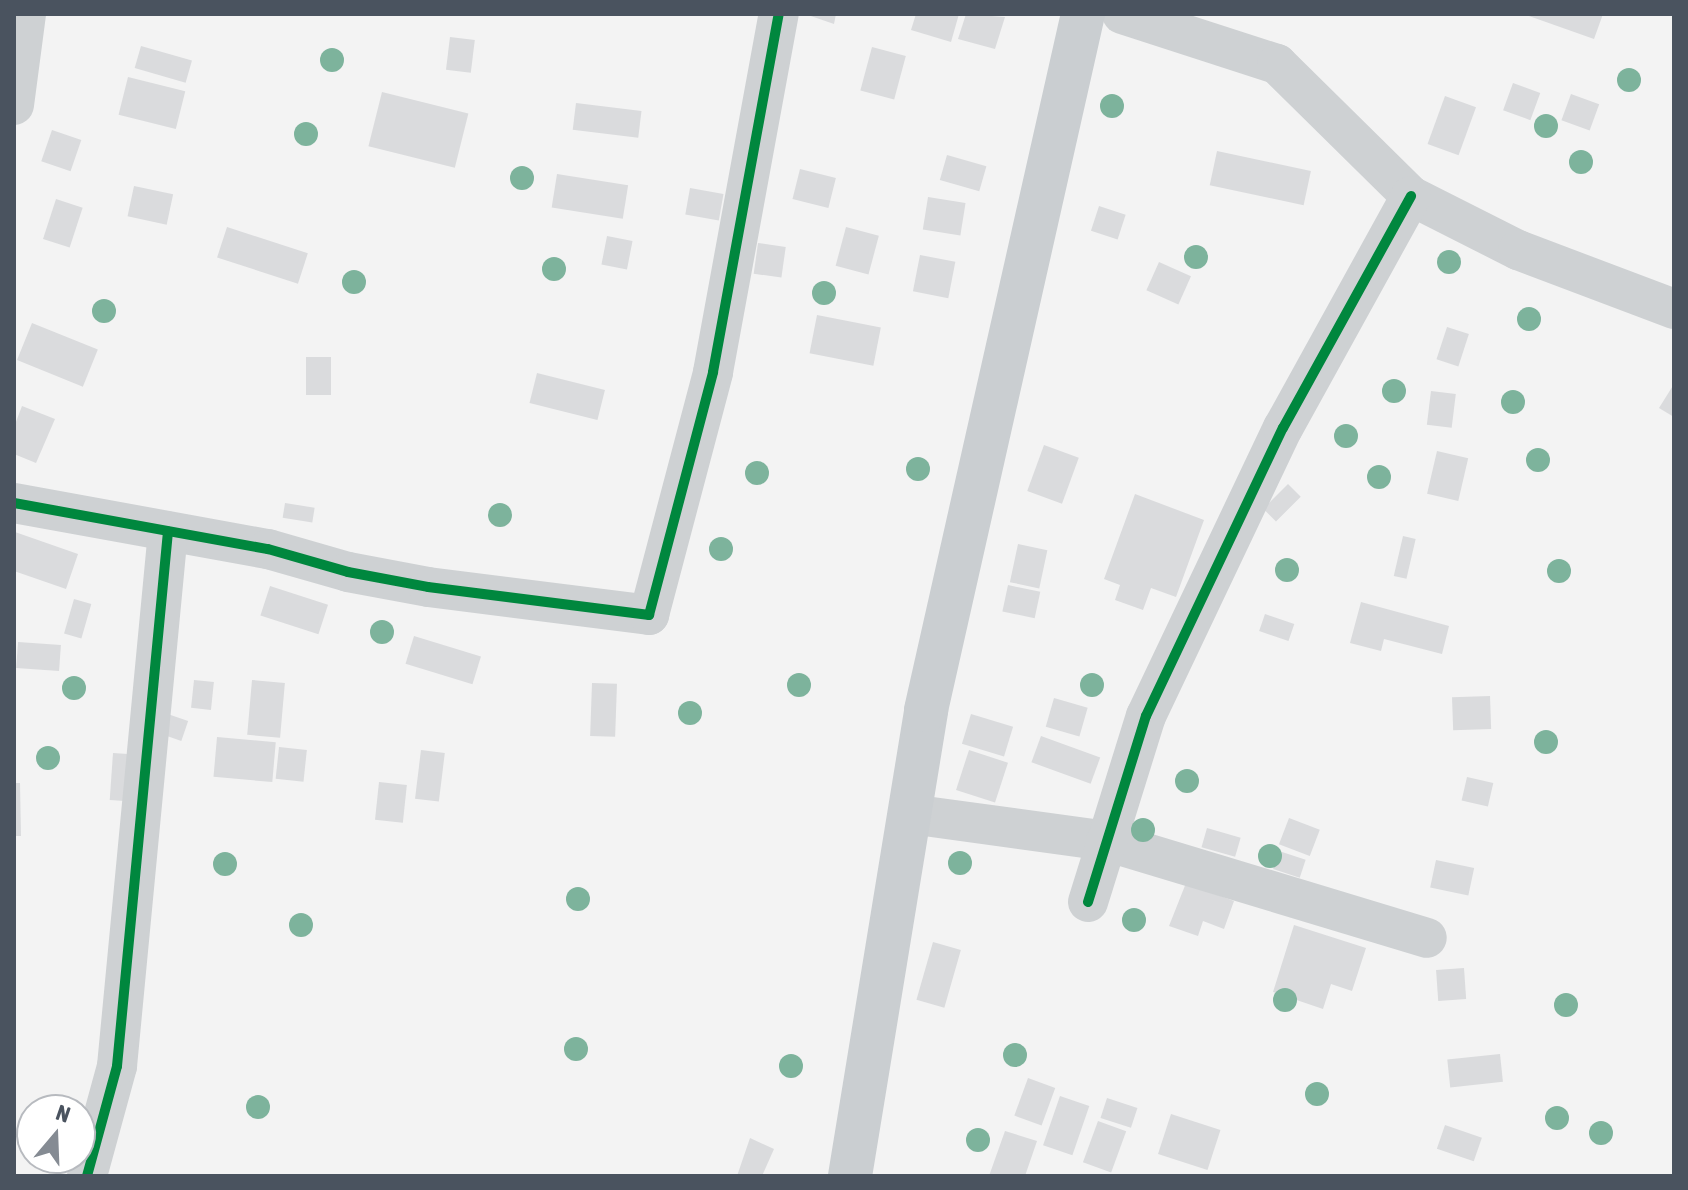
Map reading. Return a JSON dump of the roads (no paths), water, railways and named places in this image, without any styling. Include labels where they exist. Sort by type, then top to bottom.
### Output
[{"type":"main road","points":[[850,1176],[926,710],[1083,14]]},
{"type":"street","points":[[16,95],[26,14]]},
{"type":"street","points":[[14,503],[168,531],[428,587],[649,615],[713,372],[779,14]]},
{"type":"street","points":[[1122,14],[1228,30],[1277,64],[1411,196],[1518,250],[1674,309]]},
{"type":"street","points":[[1088,902],[1153,702],[1283,428],[1411,196]]},
{"type":"street","points":[[87,1176],[117,1066],[168,531]]},
{"type":"street","points":[[910,814],[1106,841],[1427,938]]}]
